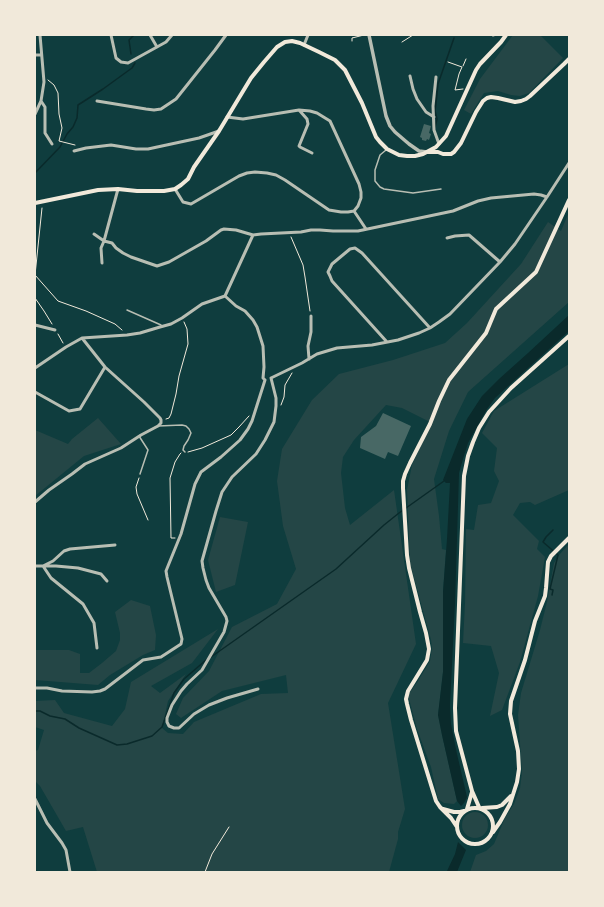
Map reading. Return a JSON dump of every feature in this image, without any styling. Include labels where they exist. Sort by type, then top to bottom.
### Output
[{"type":"main road","points":[[35,203],[86,192],[118,188],[157,192],[175,189],[181,186],[188,179],[194,167],[228,117],[251,78],[272,53],[285,42],[292,41],[335,60],[345,70],[362,102],[376,137],[387,149],[399,155],[407,156],[415,156],[427,152],[436,147],[446,136],[480,64],[506,35]]},
{"type":"main road","points":[[427,152],[451,154],[460,143],[483,101],[491,97],[515,102],[526,99],[569,60]]},
{"type":"main road","points":[[569,200],[536,272],[496,309],[486,333],[449,380],[430,424],[405,474],[403,488],[407,555],[429,649],[427,660],[408,691],[406,699],[436,801],[451,818],[457,827],[459,835],[469,843],[476,844],[488,839],[500,822],[514,793],[519,769],[518,751],[510,714],[511,701],[525,660],[535,621],[545,596],[548,562],[551,556],[569,538]]},
{"type":"main road","points":[[493,832],[494,824],[492,818],[488,812],[480,808],[472,791],[456,731],[455,708],[464,476],[468,456],[479,428],[495,404],[569,336]]},
{"type":"main road","points":[[457,827],[458,820],[472,791]]},
{"type":"main road","points":[[442,809],[464,810],[497,807],[505,803],[514,793]]},
{"type":"street","points":[[35,114],[41,101],[44,82],[40,35]]},
{"type":"street","points":[[111,35],[116,58],[121,62],[128,63],[166,42],[172,35]]},
{"type":"street","points":[[150,35],[157,47]]},
{"type":"street","points":[[97,101],[154,110],[161,109],[176,99],[216,50],[226,35]]},
{"type":"street","points":[[304,45],[308,35]]},
{"type":"street","points":[[369,35],[386,116],[390,126],[409,144],[419,151],[427,152]]},
{"type":"street","points":[[35,55],[41,55]]},
{"type":"street","points":[[410,76],[417,100],[426,112],[434,117]]},
{"type":"street","points":[[436,77],[433,106],[434,130],[439,144]]},
{"type":"street","points":[[41,101],[46,107],[45,133],[52,144]]},
{"type":"street","points":[[299,110],[307,119],[308,124],[299,146],[312,153]]},
{"type":"street","points":[[175,189],[183,202],[191,204],[239,176],[255,172],[267,173],[276,175],[285,180],[329,210],[348,212],[354,211],[358,206],[361,198],[359,184],[330,121],[317,113],[299,110],[243,119],[228,117]]},
{"type":"street","points":[[76,151],[111,145],[136,149],[148,149],[199,138],[219,131]]},
{"type":"street","points":[[35,688],[47,688],[62,691],[100,691],[105,689],[143,660],[161,657],[181,644],[182,639],[166,571],[179,538],[195,484],[201,472],[240,440],[248,429],[266,380],[317,354],[338,348],[387,342],[419,333],[430,328],[450,314],[500,262],[547,197],[569,163]]},
{"type":"street","points":[[102,263],[101,248],[118,188]]},
{"type":"street","points":[[94,234],[131,257],[157,266],[169,262],[206,241],[221,230],[226,229],[253,235],[315,230],[333,232],[358,231],[453,211],[478,201],[491,198],[534,194],[547,197]]},
{"type":"street","points":[[354,211],[366,229]]},
{"type":"street","points":[[35,368],[82,338],[140,333],[171,324],[202,304],[225,296],[253,235]]},
{"type":"street","points":[[447,238],[469,235],[500,262]]},
{"type":"street","points":[[387,342],[332,281],[328,272],[332,264],[350,248],[355,248],[362,253],[430,328]]},
{"type":"street","points":[[225,296],[245,312],[253,320],[257,327],[263,346],[263,378],[266,380]]},
{"type":"street","points":[[309,359],[308,346],[311,332],[311,316]]},
{"type":"street","points":[[35,325],[55,330]]},
{"type":"street","points":[[35,502],[85,464],[121,448],[161,423],[161,420],[144,402],[105,367],[82,338]]},
{"type":"street","points":[[35,392],[69,411],[80,409],[105,367]]},
{"type":"street","points":[[258,689],[209,705],[194,714],[179,728],[169,726],[167,722],[172,705],[184,688],[202,670],[224,632],[227,621],[226,617],[209,588],[202,561],[222,492],[232,477],[256,454],[274,422],[276,398],[271,378]]},
{"type":"street","points":[[43,566],[53,561],[67,549],[115,545]]},
{"type":"street","points":[[35,566],[78,568],[101,574],[107,582]]},
{"type":"street","points":[[43,566],[51,578],[83,604],[94,623],[97,648]]},
{"type":"street","points":[[35,799],[47,822],[66,850],[70,872]]},
{"type":"lane","points":[[387,149],[380,155],[375,170],[375,180],[380,187],[384,189],[414,193],[441,189]]},
{"type":"lane","points":[[127,310],[163,326]]},
{"type":"lane","points":[[158,426],[186,426],[191,433],[183,450],[185,452]]},
{"type":"lane","points":[[139,436],[148,450],[140,474]]},
{"type":"path","points":[[351,35],[352,40],[352,38],[365,35]]},
{"type":"path","points":[[402,42],[413,35]]},
{"type":"path","points":[[490,35],[497,35]]},
{"type":"path","points":[[466,59],[459,74],[455,90],[468,88]]},
{"type":"path","points":[[448,62],[462,67]]},
{"type":"path","points":[[43,75],[54,85],[58,93],[59,114],[62,128],[59,141],[76,146],[76,151]]},
{"type":"path","points":[[43,201],[35,275],[58,301],[86,311],[114,324],[127,334]]},
{"type":"path","points":[[291,233],[292,240],[304,271],[311,316]]},
{"type":"path","points":[[35,298],[66,347]]},
{"type":"path","points":[[161,420],[169,418],[171,414],[176,394],[178,376],[188,344],[187,329],[182,318]]},
{"type":"path","points":[[280,406],[284,397],[285,385],[293,371]]},
{"type":"path","points":[[179,538],[171,538],[170,478],[175,462],[180,454],[202,448],[231,435],[240,428],[256,410]]},
{"type":"path","points":[[140,474],[136,487],[136,494],[148,520]]},
{"type":"path","points":[[205,872],[212,854],[229,827]]},
{"type":"shaded area","points":[[513,35],[540,35],[563,58],[529,93],[520,96],[498,91],[484,93],[471,114],[464,110],[480,79]]},
{"type":"shaded area","points":[[569,212],[569,302],[468,392],[449,431],[434,479],[442,549],[446,550],[443,591],[443,672],[438,715],[457,801],[454,804],[444,803],[438,799],[431,767],[417,729],[408,695],[430,661],[432,648],[410,563],[407,490],[412,465],[432,423],[402,408],[386,405],[354,440],[343,457],[341,473],[345,508],[350,525],[394,490],[416,644],[388,703],[405,809],[389,872],[97,872],[83,827],[66,831],[40,786],[35,781],[35,751],[38,750],[44,730],[35,727],[35,701],[55,700],[64,713],[112,726],[125,709],[131,682],[218,629],[192,663],[151,686],[160,693],[186,674],[168,701],[162,728],[168,733],[183,734],[194,722],[261,694],[288,693],[286,675],[222,691],[181,718],[176,714],[183,698],[209,671],[232,627],[277,604],[296,569],[283,526],[277,481],[282,449],[312,400],[339,374],[393,360],[445,343],[467,323],[521,264],[548,222],[561,231]]},
{"type":"shaded area","points":[[569,315],[569,331],[495,398],[487,409],[468,443],[459,473],[450,705],[451,724],[467,797],[461,806],[457,801],[438,715],[443,672],[443,592],[450,483],[446,483],[443,480],[467,419],[482,396]]},
{"type":"shaded area","points":[[569,364],[569,490],[535,505],[530,502],[520,503],[513,515],[539,541],[537,549],[545,557],[538,596],[520,662],[502,710],[490,716],[499,673],[491,646],[463,643],[466,529],[474,530],[478,505],[491,503],[499,481],[494,471],[497,448],[482,433],[494,411]]},
{"type":"shaded area","points":[[98,418],[121,444],[84,456],[35,496],[35,430],[68,444]]},
{"type":"shaded area","points":[[220,517],[248,522],[235,585],[216,592],[208,560]]},
{"type":"shaded area","points":[[569,544],[569,872],[470,872],[476,855],[486,851],[494,844],[505,818],[514,804],[520,788],[522,772],[518,715],[521,693],[540,630],[554,563]]},
{"type":"shaded area","points":[[131,600],[150,606],[156,635],[155,650],[143,655],[110,675],[98,685],[35,680],[35,650],[69,650],[80,654],[80,673],[89,673],[102,663],[116,651],[120,640],[120,633],[115,612]]},
{"type":"shaded area","points":[[475,812],[484,816],[488,825],[484,834],[475,838],[466,834],[462,825],[466,816]]},
{"type":"shaded area","points":[[458,842],[466,850],[457,872],[447,871],[455,854]]},
{"type":"building","points":[[424,124],[431,126],[429,140],[427,139],[426,141],[422,140],[420,137]]},
{"type":"building","points":[[383,413],[411,426],[398,456],[388,452],[385,459],[360,448],[361,437],[376,426]]},
{"type":"waterway","points":[[131,54],[129,40],[134,35]]},
{"type":"waterway","points":[[435,127],[437,119],[435,111],[438,84],[454,38]]},
{"type":"waterway","points":[[35,173],[60,147],[67,134],[73,127],[77,118],[78,105],[132,68],[135,63]]},
{"type":"waterway","points":[[211,657],[336,569],[384,525],[444,481]]},
{"type":"waterway","points":[[552,595],[553,590],[550,589],[558,555],[543,542],[553,530]]},
{"type":"waterway","points":[[35,711],[40,711],[50,716],[65,719],[79,728],[117,745],[127,744],[152,736],[162,727],[174,693],[184,679],[206,660]]}]
